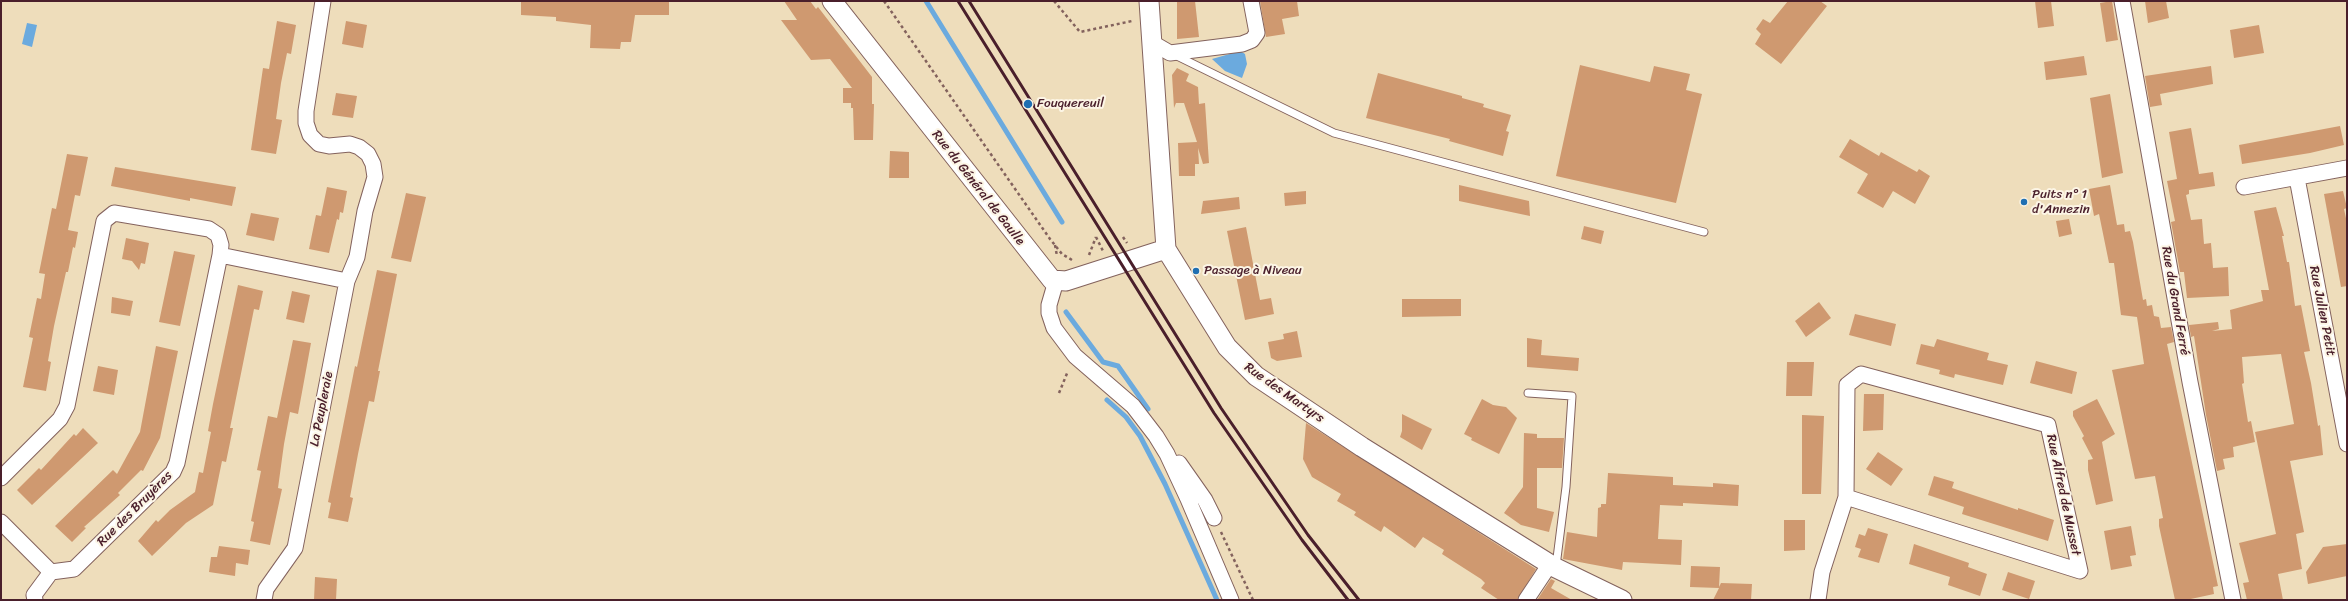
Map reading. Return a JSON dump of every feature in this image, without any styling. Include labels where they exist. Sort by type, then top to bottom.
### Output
[{"type":"street","name":"La Peupleraie","points":[[264,600],[266,589],[295,548],[348,281],[357,257],[365,211],[375,177],[373,164],[368,154],[350,144],[329,146],[319,144],[310,135],[306,123],[306,111],[324,1]]},
{"type":"street","name":"Rue du Général de Gaulle","points":[[832,1],[1049,277],[1056,281]]},
{"type":"street","points":[[1151,42],[1170,53],[1242,44],[1252,40],[1257,33],[1251,1]]},
{"type":"street","name":"Rue du Grand Ferré","points":[[2122,1],[2190,382],[2234,600]]},
{"type":"street","name":"Rue des Martyrs","points":[[1150,9],[1166,249],[1227,347],[1248,370],[1362,447],[1601,596],[1622,600]]},
{"type":"street","points":[[2244,187],[2347,168]]},
{"type":"street","name":"Rue Julien Petit","points":[[2297,178],[2347,444]]},
{"type":"street","name":"Rue des Bruyères","points":[[1,478],[60,419],[67,406],[104,221],[114,213],[209,229],[218,235],[221,245],[220,255],[177,463],[173,472],[74,569],[51,572]]},
{"type":"street","points":[[1166,249],[1066,281],[1056,281],[1049,305],[1051,321],[1061,339],[1075,356],[1133,406],[1194,484],[1214,518]]},
{"type":"street","points":[[220,255],[348,281]]},
{"type":"street","name":"Rue Alfred de Musset","points":[[1818,600],[1822,572],[1846,497],[1847,385],[1861,374],[2048,425],[2080,571],[1846,497]]},
{"type":"street","points":[[1160,442],[1188,499],[1231,600]]},
{"type":"street","points":[[1,522],[51,572],[34,596],[35,600]]},
{"type":"street","points":[[1526,600],[1553,566]]},
{"type":"lane","points":[[1170,53],[1334,133],[1704,232]]},
{"type":"lane","points":[[1528,393],[1572,396],[1566,487],[1553,566]]},
{"type":"path","points":[[884,1],[1055,245]]},
{"type":"path","points":[[1054,1],[1080,32],[1150,9]]},
{"type":"path","points":[[1059,393],[1075,356]]},
{"type":"path","points":[[1221,531],[1253,600]]},
{"type":"water","points":[[27,23],[37,25],[32,47],[22,44]]},
{"type":"water","points":[[1240,51],[1245,54],[1247,64],[1242,78],[1225,71],[1212,59]]},
{"type":"building","points":[[521,1],[669,1],[669,15],[635,15],[631,42],[621,42],[620,49],[590,48],[591,25],[556,21],[556,17],[521,15]]},
{"type":"building","points":[[784,1],[810,1],[816,9],[818,7],[872,77],[872,104],[874,104],[873,140],[854,140],[853,108],[851,108],[851,103],[843,103],[843,88],[852,88],[830,59],[811,60],[781,20],[797,20]]},
{"type":"building","points":[[1177,1],[1195,1],[1199,37],[1177,39]]},
{"type":"building","points":[[1260,1],[1297,1],[1299,16],[1282,19],[1285,34],[1266,37]]},
{"type":"building","points":[[1788,1],[1820,1],[1827,6],[1781,64],[1755,44],[1761,34],[1756,29],[1763,19],[1770,23]]},
{"type":"building","points":[[2035,1],[2051,1],[2054,26],[2038,28]]},
{"type":"building","points":[[2112,1],[2118,40],[2106,42],[2100,3]]},
{"type":"building","points":[[2145,1],[2166,1],[2169,18],[2148,23]]},
{"type":"building","points":[[277,21],[296,25],[291,54],[287,53],[281,83],[276,119],[282,120],[276,154],[251,150],[263,68],[269,69]]},
{"type":"building","points":[[346,21],[367,25],[363,48],[342,44]]},
{"type":"building","points":[[2259,25],[2264,53],[2234,58],[2230,30]]},
{"type":"building","points":[[2084,56],[2087,75],[2046,80],[2044,62]]},
{"type":"building","points":[[1580,65],[1650,82],[1654,66],[1690,74],[1686,90],[1702,94],[1676,203],[1556,176]]},
{"type":"building","points":[[2211,66],[2213,84],[2160,94],[2162,105],[2150,107],[2145,76]]},
{"type":"building","points":[[1177,68],[1189,74],[1186,81],[1198,87],[1199,104],[1205,103],[1209,163],[1203,164],[1198,148],[1199,164],[1195,164],[1195,176],[1179,176],[1178,143],[1197,142],[1184,103],[1176,103],[1174,108],[1172,75]]},
{"type":"building","points":[[1378,73],[1462,96],[1462,98],[1484,104],[1483,107],[1511,115],[1506,131],[1509,132],[1503,156],[1449,141],[1450,139],[1366,118]]},
{"type":"building","points":[[336,93],[357,96],[353,118],[332,115]]},
{"type":"building","points":[[2110,94],[2123,173],[2102,178],[2090,98]]},
{"type":"building","points":[[2340,126],[2344,145],[2310,153],[2242,164],[2239,145]]},
{"type":"building","points":[[2191,128],[2199,174],[2213,172],[2215,186],[2189,190],[2189,194],[2186,195],[2191,220],[2202,219],[2204,244],[2211,243],[2213,268],[2228,267],[2229,296],[2187,298],[2184,272],[2180,272],[2171,222],[2175,221],[2167,181],[2177,179],[2169,132]]},
{"type":"building","points":[[1850,139],[1879,156],[1881,152],[1917,172],[1919,169],[1930,176],[1915,204],[1893,191],[1883,208],[1857,193],[1868,174],[1839,157]]},
{"type":"building","points":[[890,151],[909,152],[909,178],[889,178]]},
{"type":"building","points":[[67,154],[88,157],[80,196],[75,195],[68,230],[78,232],[75,248],[73,247],[68,272],[66,272],[54,326],[48,361],[51,362],[46,391],[23,387],[33,338],[29,337],[37,298],[41,299],[45,274],[39,273],[52,208],[56,209]]},
{"type":"building","points":[[115,167],[236,187],[232,206],[190,198],[190,201],[111,186]]},
{"type":"building","points":[[1459,185],[1529,201],[1530,216],[1459,201]]},
{"type":"building","points":[[2110,185],[2117,225],[2124,224],[2125,232],[2130,231],[2143,300],[2146,299],[2147,306],[2152,305],[2154,316],[2159,317],[2161,328],[2171,327],[2174,342],[2167,344],[2218,586],[2213,587],[2214,594],[2186,600],[2175,600],[2159,526],[2159,519],[2163,518],[2155,476],[2135,479],[2112,370],[2144,364],[2137,317],[2121,315],[2114,263],[2109,263],[2099,214],[2094,216],[2089,189]]},
{"type":"building","points":[[327,187],[347,191],[343,213],[340,212],[339,220],[337,219],[329,253],[309,249],[316,215],[321,216]]},
{"type":"building","points":[[1306,191],[1306,204],[1285,206],[1284,193]]},
{"type":"building","points":[[2343,191],[2347,208],[2344,209],[2347,223],[2347,286],[2341,287],[2324,194]]},
{"type":"building","points":[[406,193],[426,197],[411,262],[391,258]]},
{"type":"building","points":[[1239,197],[1240,209],[1201,214],[1203,201]]},
{"type":"building","points":[[2276,207],[2284,236],[2282,236],[2287,262],[2289,262],[2295,306],[2301,305],[2310,351],[2304,352],[2318,426],[2320,425],[2323,455],[2290,461],[2304,532],[2296,534],[2302,569],[2278,574],[2283,600],[2247,600],[2243,583],[2249,582],[2239,543],[2276,534],[2255,432],[2294,424],[2281,354],[2242,357],[2244,383],[2242,384],[2248,422],[2251,421],[2255,442],[2233,447],[2234,457],[2223,459],[2225,469],[2217,471],[2206,415],[2194,336],[2191,337],[2189,325],[2218,322],[2219,329],[2212,331],[2232,329],[2230,310],[2263,301],[2261,290],[2269,290],[2254,211]]},
{"type":"building","points":[[251,213],[279,218],[274,241],[246,235]]},
{"type":"building","points":[[2069,219],[2072,234],[2059,237],[2056,221]]},
{"type":"building","points":[[1584,226],[1604,231],[1601,244],[1581,239]]},
{"type":"building","points":[[1246,227],[1260,300],[1271,298],[1274,314],[1245,320],[1227,231]]},
{"type":"building","points":[[126,238],[149,243],[145,264],[141,263],[139,270],[132,261],[122,259]]},
{"type":"building","points":[[174,251],[195,255],[180,326],[159,322]]},
{"type":"building","points":[[377,270],[397,274],[378,371],[380,371],[374,402],[369,401],[358,454],[350,497],[353,498],[348,522],[328,518],[331,503],[328,502],[355,366],[357,367]]},
{"type":"building","points":[[238,285],[263,291],[259,310],[254,309],[230,428],[233,428],[226,462],[222,461],[213,505],[186,523],[152,556],[138,541],[156,520],[158,522],[170,510],[195,492],[199,472],[203,473],[211,432],[208,431],[213,404]]},
{"type":"building","points":[[292,291],[310,295],[304,323],[286,319]]},
{"type":"building","points":[[112,297],[133,301],[130,316],[111,313]]},
{"type":"building","points":[[1402,299],[1461,299],[1461,316],[1402,317]]},
{"type":"building","points":[[1819,302],[1831,318],[1806,337],[1795,321]]},
{"type":"building","points":[[1855,314],[1896,324],[1891,346],[1849,335]]},
{"type":"building","points":[[1297,331],[1302,357],[1277,361],[1271,358],[1268,342],[1284,339],[1283,334]]},
{"type":"building","points":[[1527,338],[1542,340],[1541,355],[1579,358],[1578,371],[1527,367]]},
{"type":"building","points":[[1937,339],[1989,353],[1987,360],[2008,365],[2003,385],[1955,374],[1954,378],[1939,374],[1940,370],[1916,364],[1921,344],[1934,347]]},
{"type":"building","points":[[293,340],[311,343],[298,414],[290,412],[278,488],[282,489],[270,545],[250,541],[254,522],[251,521],[261,471],[257,470],[268,416],[277,418]]},
{"type":"building","points":[[156,346],[178,351],[160,438],[143,471],[141,470],[118,493],[120,495],[84,527],[86,528],[72,542],[55,526],[113,470],[117,474],[140,432]]},
{"type":"building","points":[[2036,361],[2077,372],[2072,394],[2030,383]]},
{"type":"building","points":[[1787,362],[1814,362],[1812,396],[1786,396]]},
{"type":"building","points":[[98,366],[118,370],[114,395],[93,391]]},
{"type":"building","points":[[1864,394],[1884,394],[1883,430],[1863,431]]},
{"type":"building","points":[[1482,399],[1493,405],[1506,407],[1517,418],[1499,454],[1471,440],[1472,438],[1464,434]]},
{"type":"building","points":[[2097,399],[2115,434],[2102,442],[2113,501],[2096,505],[2088,470],[2088,460],[2093,459],[2082,438],[2084,436],[2073,416],[2073,411]]},
{"type":"building","points":[[1402,414],[1432,429],[1422,450],[1400,437],[1402,431]]},
{"type":"building","points":[[1802,415],[1824,416],[1821,494],[1802,494]]},
{"type":"building","points":[[1306,423],[1536,569],[1517,600],[1499,600],[1481,588],[1485,583],[1481,579],[1442,554],[1444,550],[1423,537],[1415,548],[1384,526],[1381,532],[1354,515],[1356,512],[1337,501],[1341,494],[1312,477],[1303,459]]},
{"type":"building","points":[[83,428],[98,443],[32,505],[17,490],[39,468],[41,470],[74,434],[76,436]]},
{"type":"building","points":[[1524,433],[1537,434],[1537,438],[1564,438],[1562,468],[1537,468],[1537,508],[1554,512],[1549,532],[1521,525],[1504,513],[1523,487]]},
{"type":"building","points":[[1878,452],[1903,469],[1891,486],[1866,469]]},
{"type":"building","points":[[1608,473],[1673,477],[1673,485],[1713,487],[1713,483],[1739,485],[1738,506],[1683,503],[1683,506],[1660,505],[1658,539],[1682,540],[1681,565],[1623,562],[1622,570],[1563,559],[1567,532],[1597,537],[1598,508],[1601,507],[1601,504],[1606,504]]},
{"type":"building","points":[[1934,476],[1954,482],[1952,488],[2018,510],[2018,508],[2054,520],[2048,541],[1962,514],[1964,507],[1928,495]]},
{"type":"building","points":[[1784,520],[1805,520],[1805,550],[1784,551]]},
{"type":"building","points":[[2131,526],[2136,555],[2130,556],[2132,566],[2111,570],[2104,531]]},
{"type":"building","points":[[1868,528],[1888,534],[1879,563],[1858,557],[1861,549],[1855,547],[1859,534],[1865,536]]},
{"type":"building","points":[[1914,544],[1969,563],[1968,567],[1987,574],[1980,596],[1948,585],[1950,577],[1909,564]]},
{"type":"building","points":[[2347,544],[2347,576],[2308,584],[2306,572],[2323,547]]},
{"type":"building","points":[[219,546],[250,550],[248,565],[236,563],[235,576],[209,572],[211,557],[217,557]]},
{"type":"building","points":[[1691,566],[1720,567],[1719,587],[1721,583],[1752,584],[1751,600],[1713,600],[1719,588],[1690,587]]},
{"type":"building","points":[[2008,572],[2035,581],[2029,599],[2002,590]]},
{"type":"building","points":[[315,577],[337,579],[336,600],[314,600]]},
{"type":"building","points":[[1551,579],[1555,581],[1551,588],[1572,600],[1537,600]]},
{"type":"waterway","points":[[926,1],[1062,222]]},
{"type":"waterway","points":[[1066,312],[1103,362],[1118,366],[1148,409]]},
{"type":"waterway","points":[[1107,400],[1126,417],[1140,436],[1165,484],[1217,600]]},
{"type":"railway","points":[[958,1],[1214,413],[1302,540],[1348,600]]},
{"type":"railway","points":[[969,1],[1221,408],[1308,535],[1359,600]]},
{"type":"place","name":"Fouquereuil","points":[[1028,104]]},
{"type":"place","name":"Puits n° 1 d'Annezin","points":[[2024,202]]},
{"type":"place","name":"Passage à Niveau","points":[[1196,271]]}]
